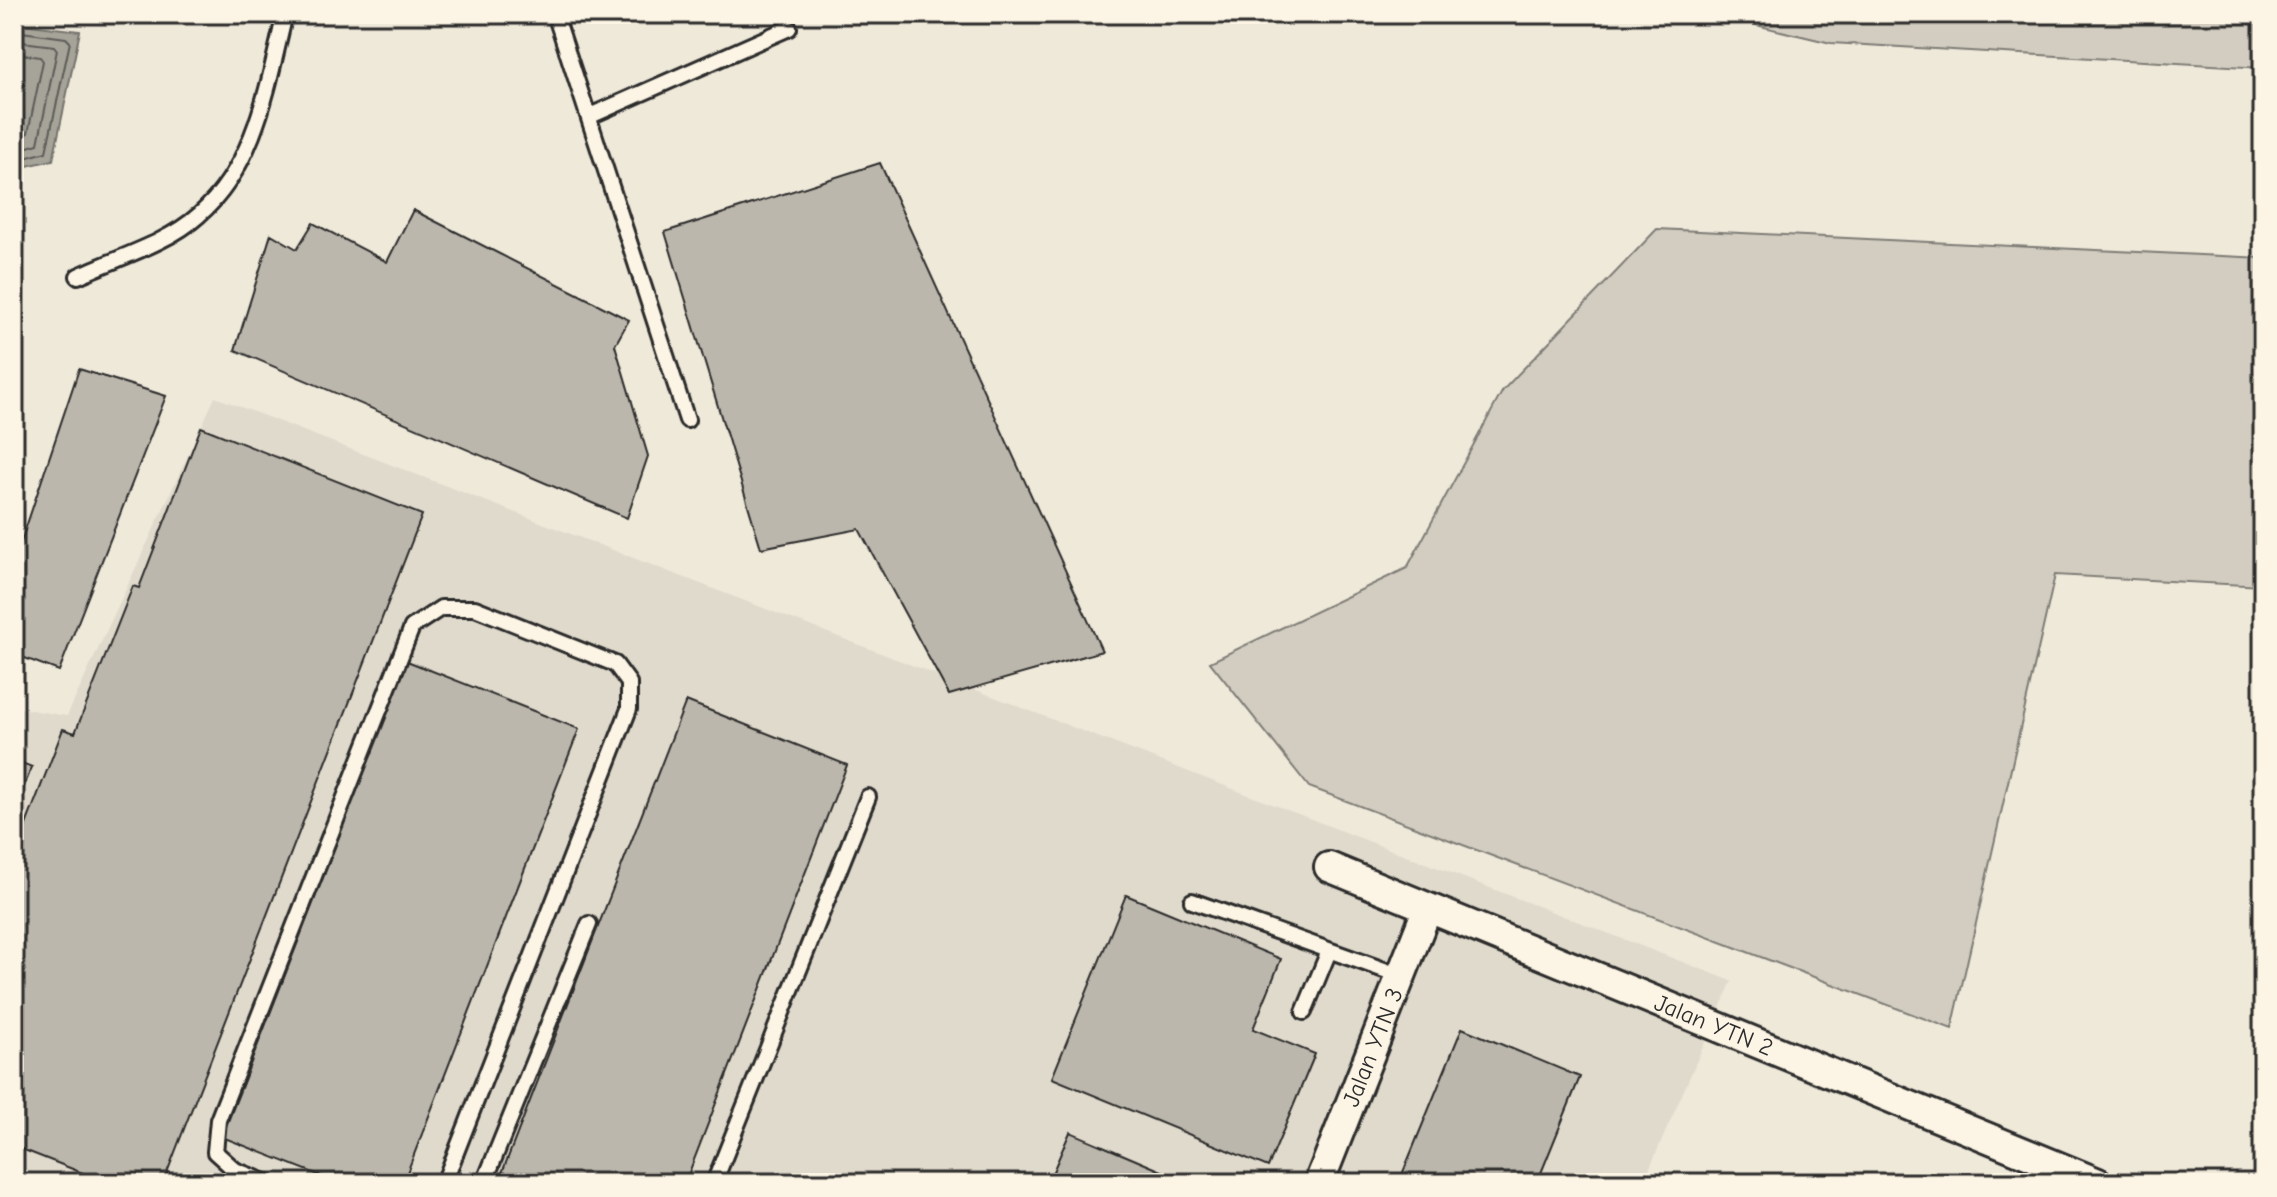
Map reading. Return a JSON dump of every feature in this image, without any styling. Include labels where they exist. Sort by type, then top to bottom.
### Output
[{"type":"street","name":"Jalan YTN 2","points":[[1329,867],[1427,910],[2098,1183]]},
{"type":"street","name":"Jalan YTN 3","points":[[1319,1183],[1427,910]]},
{"type":"lane","points":[[78,276],[199,216],[234,172],[258,122],[285,14]]},
{"type":"lane","points":[[555,14],[687,420]]},
{"type":"lane","points":[[590,116],[789,28]]},
{"type":"lane","points":[[268,1183],[235,1170],[215,1152],[218,1120],[412,627],[441,608],[475,608],[615,664],[629,683],[629,709],[444,1183]]},
{"type":"lane","points":[[714,1183],[868,797]]},
{"type":"lane","points":[[1192,901],[1401,976]]},
{"type":"lane","points":[[484,1183],[589,924]]},
{"type":"lane","points":[[1304,1012],[1329,951]]},
{"type":"shaded area","points":[[1710,14],[2263,14],[2263,68],[1831,43]]},
{"type":"shaded area","points":[[1657,229],[2263,258],[2263,586],[2055,575],[1952,1029],[1309,787],[1210,662],[1407,568],[1503,390]]},
{"type":"shaded area","points":[[215,397],[1732,981],[1643,1183],[14,1183],[14,707],[67,716]]},
{"type":"water","points":[[14,23],[80,31],[53,160],[14,169]]},
{"type":"building","points":[[880,163],[1102,651],[949,695],[859,529],[761,548],[665,232]]},
{"type":"building","points":[[413,210],[629,320],[615,345],[648,456],[627,518],[235,350],[271,234],[297,249],[313,223],[387,262]]},
{"type":"building","points":[[79,369],[166,396],[59,671],[14,654],[14,543],[20,545]]},
{"type":"building","points":[[201,427],[422,515],[163,1183],[108,1183],[14,1146],[14,856],[63,729],[75,733],[133,586],[139,588]]},
{"type":"building","points":[[407,661],[579,729],[403,1183],[339,1183],[222,1137]]},
{"type":"building","points":[[686,701],[847,765],[685,1183],[498,1183]]},
{"type":"building","points":[[14,760],[32,767],[14,811]]},
{"type":"building","points":[[1126,895],[1281,959],[1253,1029],[1315,1054],[1268,1167],[1052,1078]]},
{"type":"building","points":[[1462,1028],[1580,1077],[1537,1183],[1399,1182]]},
{"type":"building","points":[[1070,1132],[1190,1183],[1048,1183]]}]
